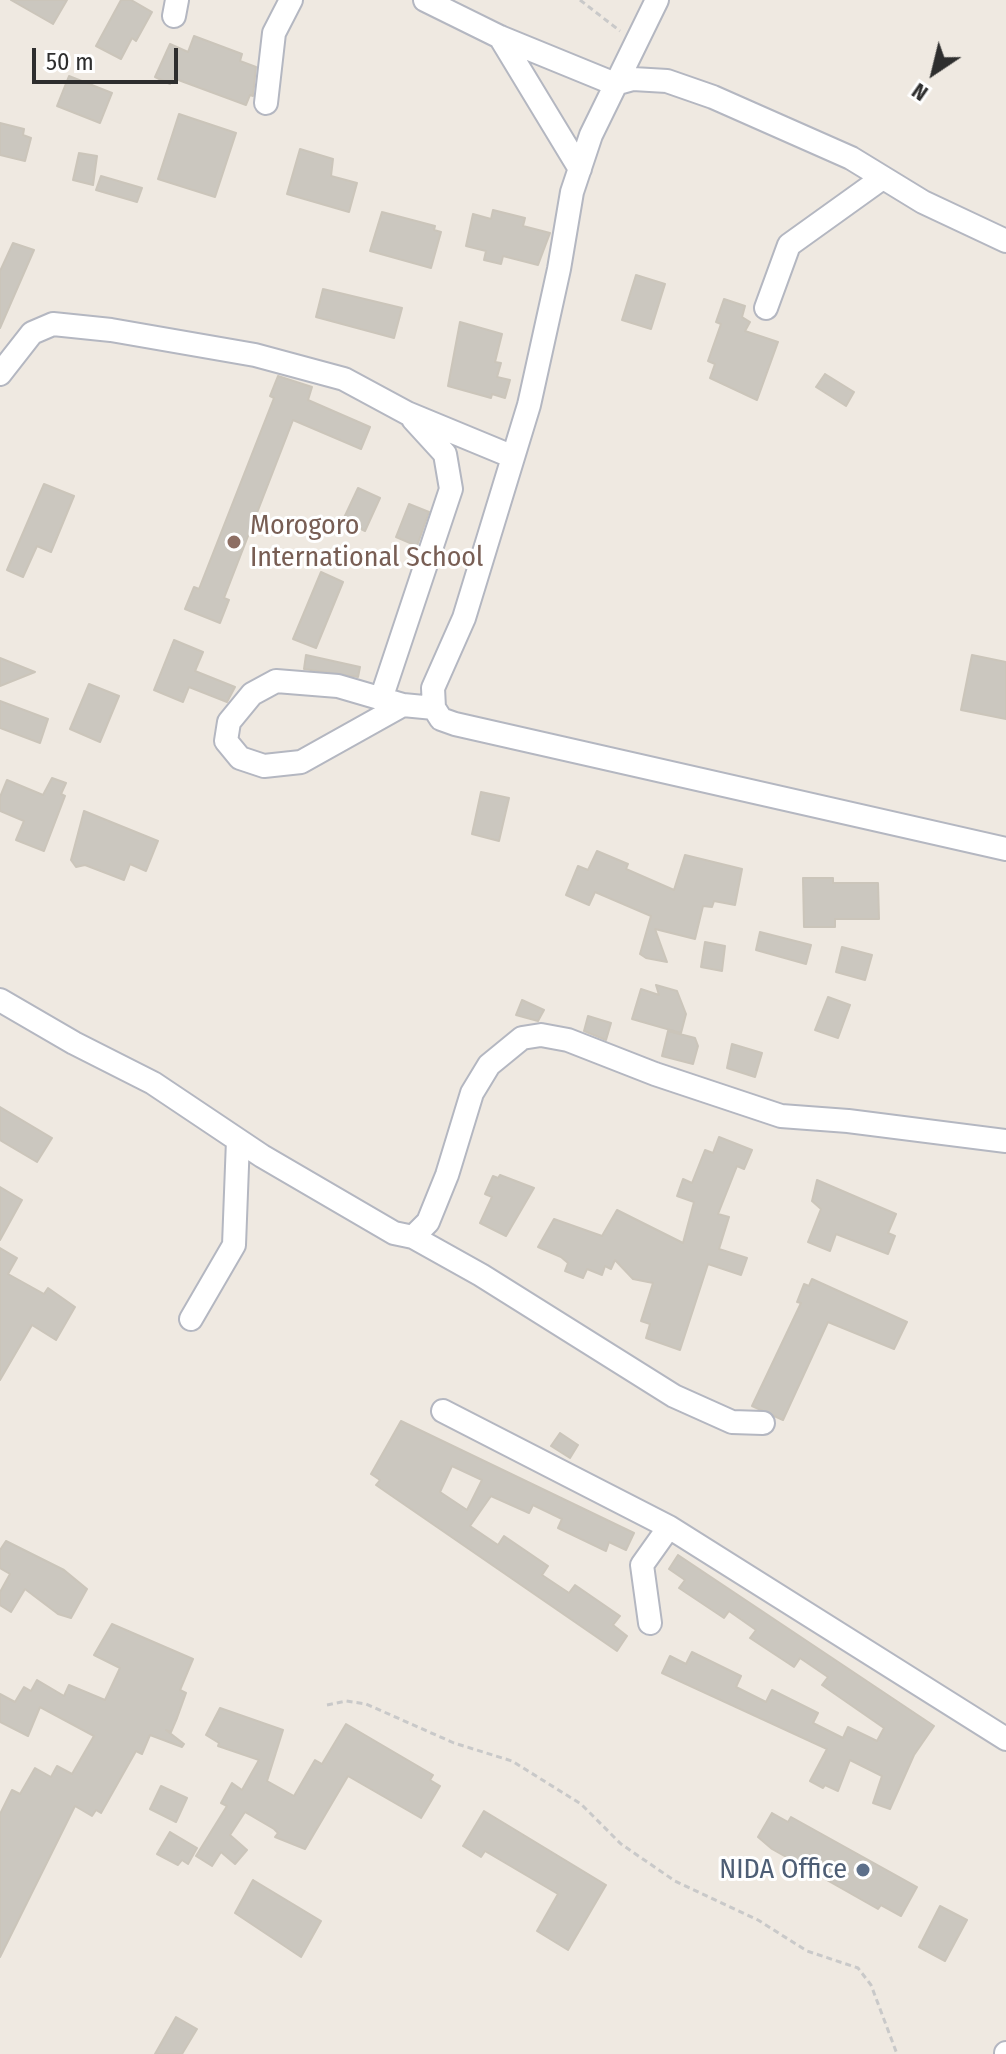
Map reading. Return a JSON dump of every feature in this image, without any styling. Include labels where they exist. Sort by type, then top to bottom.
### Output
[{"type":"street","points":[[266,103],[274,33],[291,0]]},
{"type":"street","points":[[425,0],[500,37],[615,84],[633,79],[680,84],[791,129],[851,158],[881,179],[1006,241]]},
{"type":"street","points":[[657,0],[591,135],[572,192],[529,405],[464,618],[433,688],[434,708],[441,719],[455,724],[1006,849]]},
{"type":"street","points":[[500,37],[580,169]]},
{"type":"street","points":[[766,308],[789,245],[881,179]]},
{"type":"street","points":[[0,374],[32,333],[53,324],[111,330],[255,355],[344,379],[407,413],[511,456]]},
{"type":"street","points":[[381,699],[451,489],[445,454],[407,413]]},
{"type":"street","points":[[403,705],[301,762],[264,766],[240,758],[226,741],[229,722],[252,694],[276,681],[338,686],[403,705],[434,708]]},
{"type":"street","points":[[0,1000],[74,1043],[153,1083],[238,1140],[394,1233],[413,1237],[481,1275],[674,1396],[732,1422],[763,1423]]},
{"type":"street","points":[[413,1237],[428,1222],[447,1175],[472,1093],[489,1065],[522,1038],[541,1035],[568,1040],[655,1074],[781,1116],[848,1121],[1006,1141]]},
{"type":"street","points":[[191,1319],[234,1245],[238,1140]]},
{"type":"street","points":[[443,1411],[669,1527],[1006,1739]]},
{"type":"street","points":[[650,1623],[642,1565],[669,1527]]},
{"type":"path","points":[[327,1705],[346,1701],[366,1704],[454,1743],[512,1761],[581,1804],[621,1844],[675,1881],[758,1920],[807,1951],[858,1968],[871,1985],[897,2054]]},
{"type":"building","points":[[11,0],[67,0],[53,24]]},
{"type":"building","points":[[121,0],[131,0],[152,12],[136,41],[132,38],[121,59],[96,46]]},
{"type":"building","points":[[194,36],[242,54],[240,61],[256,67],[253,96],[250,95],[246,105],[173,78],[170,84],[155,77],[170,44],[188,52]]},
{"type":"building","points":[[69,76],[112,93],[100,123],[57,106]]},
{"type":"building","points":[[179,114],[236,133],[215,197],[158,179]]},
{"type":"building","points":[[0,123],[24,129],[23,135],[31,138],[25,161],[0,155]]},
{"type":"building","points":[[300,149],[333,159],[331,176],[357,183],[349,212],[287,194]]},
{"type":"building","points":[[79,153],[97,156],[93,185],[73,180]]},
{"type":"building","points":[[101,176],[142,188],[137,202],[96,190]]},
{"type":"building","points":[[493,210],[525,218],[523,226],[550,233],[538,265],[503,256],[501,264],[484,260],[486,251],[466,246],[473,214],[491,219]]},
{"type":"building","points":[[382,212],[435,226],[434,230],[441,232],[431,268],[370,251]]},
{"type":"building","points":[[13,243],[34,250],[0,328],[0,271]]},
{"type":"building","points":[[636,275],[665,284],[651,329],[622,320]]},
{"type":"building","points":[[323,289],[402,308],[394,338],[316,317]]},
{"type":"building","points":[[724,299],[745,306],[742,317],[750,322],[745,331],[778,342],[757,400],[710,378],[715,364],[708,361],[721,324],[716,322]]},
{"type":"building","points":[[460,322],[502,334],[495,362],[501,363],[497,377],[510,380],[505,398],[492,394],[491,398],[448,386]]},
{"type":"building","points":[[825,374],[854,392],[846,406],[816,387]]},
{"type":"building","points":[[278,376],[312,387],[308,400],[370,427],[361,449],[293,420],[224,598],[229,600],[220,623],[185,609],[194,587],[199,589],[274,398],[270,396]]},
{"type":"building","points":[[44,484],[74,496],[51,552],[37,546],[23,577],[7,570]]},
{"type":"building","points":[[358,488],[380,498],[365,531],[343,520]]},
{"type":"building","points":[[409,504],[429,512],[417,546],[396,537]]},
{"type":"building","points":[[321,572],[343,582],[316,648],[293,639]]},
{"type":"building","points":[[174,640],[203,652],[195,671],[235,687],[227,702],[189,687],[183,702],[154,690]]},
{"type":"building","points":[[306,655],[360,667],[358,677],[304,669]]},
{"type":"building","points":[[972,655],[1006,662],[1006,719],[961,710]]},
{"type":"building","points":[[0,658],[35,672],[0,686]]},
{"type":"building","points":[[89,684],[119,696],[100,742],[70,729]]},
{"type":"building","points":[[0,701],[48,719],[40,743],[0,728]]},
{"type":"building","points":[[52,778],[66,783],[61,794],[65,796],[44,851],[16,840],[24,821],[0,811],[0,797],[7,780],[43,795]]},
{"type":"building","points":[[481,792],[509,798],[499,841],[472,834]]},
{"type":"building","points":[[84,811],[158,841],[146,871],[130,864],[124,880],[85,865],[76,867],[71,860]]},
{"type":"building","points":[[597,851],[628,864],[626,869],[674,890],[685,855],[742,869],[735,905],[714,901],[712,907],[703,906],[695,939],[655,929],[667,962],[646,958],[640,954],[651,916],[595,892],[589,905],[566,895],[578,866],[588,870]]},
{"type":"building","points":[[803,878],[833,878],[833,883],[878,883],[879,919],[835,919],[835,927],[804,927]]},
{"type":"building","points":[[760,932],[811,945],[806,964],[756,950]]},
{"type":"building","points":[[705,942],[725,946],[722,971],[701,967]]},
{"type":"building","points":[[842,947],[872,955],[865,980],[836,972]]},
{"type":"building","points":[[656,985],[677,991],[686,1014],[681,1033],[632,1019],[641,989],[659,995]]},
{"type":"building","points":[[828,997],[850,1005],[838,1038],[815,1030]]},
{"type":"building","points":[[522,1000],[544,1010],[538,1021],[516,1015]]},
{"type":"building","points":[[588,1016],[611,1023],[606,1040],[584,1031]]},
{"type":"building","points":[[668,1031],[695,1038],[698,1046],[693,1064],[662,1056]]},
{"type":"building","points":[[732,1044],[762,1053],[755,1077],[727,1068]]},
{"type":"building","points":[[0,1107],[52,1138],[37,1162],[0,1140]]},
{"type":"building","points":[[719,1137],[752,1150],[744,1169],[737,1166],[718,1214],[729,1217],[719,1249],[747,1258],[741,1275],[708,1264],[680,1350],[646,1338],[650,1324],[641,1321],[653,1283],[633,1279],[615,1260],[611,1269],[605,1266],[602,1275],[587,1269],[583,1278],[565,1271],[568,1263],[561,1257],[538,1247],[554,1219],[602,1236],[617,1210],[683,1243],[694,1202],[677,1196],[683,1179],[692,1183],[705,1150],[713,1153]]},
{"type":"building","points":[[500,1175],[534,1188],[506,1236],[480,1223],[492,1197],[485,1194],[493,1176],[498,1178]]},
{"type":"building","points":[[817,1180],[896,1214],[888,1233],[895,1236],[888,1254],[836,1234],[830,1251],[808,1242],[821,1209],[812,1201]]},
{"type":"building","points":[[0,1187],[22,1200],[0,1240]]},
{"type":"building","points":[[0,1248],[17,1258],[8,1274],[44,1294],[48,1288],[75,1307],[56,1340],[32,1325],[0,1380]]},
{"type":"building","points":[[812,1279],[907,1322],[894,1349],[828,1322],[783,1420],[752,1406],[801,1303],[797,1302],[804,1284],[809,1286]]},
{"type":"building","points":[[401,1421],[634,1533],[626,1550],[609,1542],[606,1551],[558,1528],[562,1519],[533,1505],[529,1513],[491,1496],[470,1526],[498,1545],[504,1536],[548,1566],[542,1575],[569,1593],[575,1585],[620,1616],[613,1625],[627,1636],[617,1651],[376,1485],[380,1480],[371,1474]],"holes":[[[452,1466],[482,1480],[467,1510],[440,1492]]]},
{"type":"building","points":[[560,1433],[578,1445],[570,1458],[551,1446]]},
{"type":"building","points":[[6,1541],[64,1570],[87,1589],[71,1618],[58,1614],[25,1589],[11,1612],[0,1605],[0,1592],[10,1574],[0,1568],[0,1550]]},
{"type":"building","points":[[678,1555],[934,1726],[914,1755],[890,1809],[873,1803],[882,1776],[850,1760],[838,1791],[825,1785],[823,1788],[810,1781],[827,1749],[662,1673],[670,1656],[686,1664],[692,1652],[741,1676],[736,1687],[766,1702],[772,1690],[818,1713],[813,1723],[843,1738],[848,1727],[877,1741],[884,1728],[822,1685],[828,1677],[800,1658],[794,1667],[750,1638],[756,1630],[729,1611],[724,1618],[679,1588],[685,1580],[669,1569]]},
{"type":"building","points":[[112,1624],[193,1659],[180,1690],[186,1693],[177,1718],[171,1732],[166,1730],[184,1744],[182,1747],[150,1735],[142,1754],[136,1751],[101,1813],[96,1810],[92,1816],[75,1806],[0,1957],[0,1814],[12,1790],[20,1794],[35,1768],[51,1777],[57,1766],[72,1774],[94,1736],[40,1707],[28,1736],[0,1722],[0,1694],[15,1702],[24,1687],[31,1691],[37,1680],[64,1696],[69,1685],[105,1700],[120,1668],[94,1655]]},
{"type":"building","points":[[220,1708],[283,1730],[267,1781],[294,1796],[315,1760],[322,1764],[346,1724],[433,1775],[430,1780],[440,1786],[421,1818],[348,1776],[305,1849],[275,1837],[278,1833],[274,1829],[245,1812],[230,1835],[247,1850],[235,1864],[221,1852],[212,1866],[196,1856],[227,1806],[221,1803],[232,1783],[242,1790],[259,1760],[218,1746],[219,1743],[206,1735]]},
{"type":"building","points":[[161,1786],[187,1798],[176,1822],[150,1809]]},
{"type":"building","points":[[484,1811],[606,1885],[568,1950],[537,1931],[558,1894],[485,1851],[481,1857],[463,1846]]},
{"type":"building","points":[[772,1813],[788,1822],[791,1817],[917,1887],[901,1916],[881,1905],[878,1909],[772,1849],[758,1837]]},
{"type":"building","points":[[170,1832],[197,1848],[188,1864],[182,1860],[178,1865],[157,1854]]},
{"type":"building","points":[[253,1880],[321,1921],[301,1957],[235,1913]]},
{"type":"building","points":[[940,1906],[967,1920],[945,1961],[919,1947]]},
{"type":"building","points":[[176,2017],[197,2029],[182,2054],[155,2054]]},
{"type":"place","name":"Morogoro International School","points":[[234,542]]},
{"type":"place","name":"NIDA Office","points":[[863,1870]]}]
